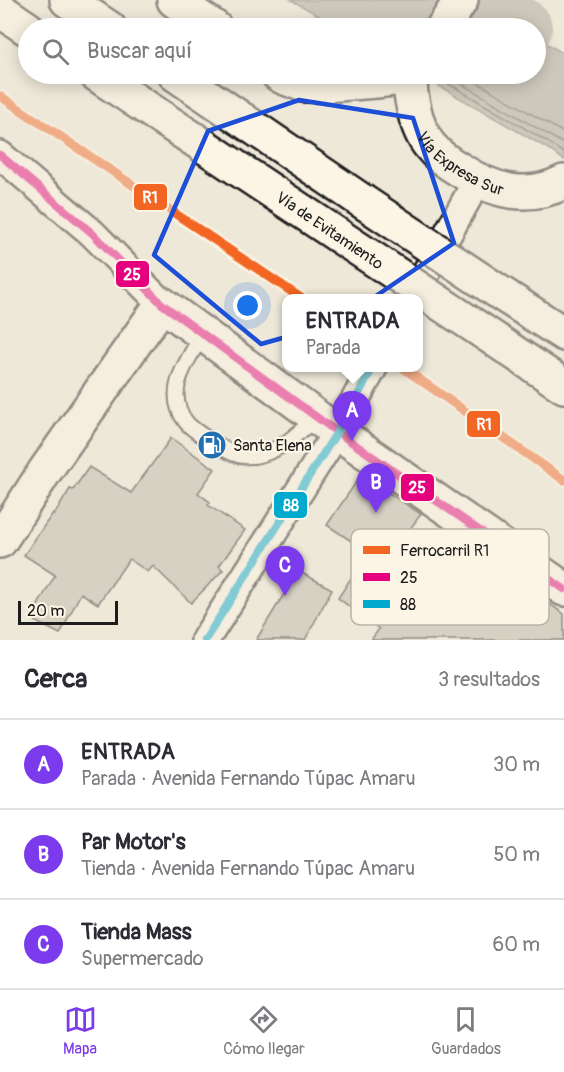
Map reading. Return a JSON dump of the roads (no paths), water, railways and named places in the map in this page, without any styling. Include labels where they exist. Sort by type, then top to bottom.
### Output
[{"type":"main road","points":[[67,0],[94,18]]},
{"type":"main road","points":[[174,0],[200,18]]},
{"type":"main road","points":[[449,18],[461,0]]},
{"type":"main road","points":[[0,9],[18,21]]},
{"type":"main road","name":"Vía de Evitamiento","points":[[111,84],[564,386]]},
{"type":"main road","points":[[190,84],[564,334]]},
{"type":"main road","points":[[301,84],[338,84]]},
{"type":"main road","name":"Vía Expresa Sur","points":[[412,84],[411,92],[419,126],[430,146],[452,165],[477,181],[502,190],[536,192],[564,182]]},
{"type":"main road","points":[[0,541],[45,471],[162,304],[327,425],[477,529]]},
{"type":"main road","points":[[549,579],[564,589]]},
{"type":"street","points":[[0,155],[92,233],[162,304]]},
{"type":"street","points":[[414,294],[477,181]]},
{"type":"street","points":[[205,640],[327,425],[370,372]]},
{"type":"lane","points":[[203,334],[182,370],[177,390],[177,408],[188,424],[233,455],[249,457],[278,449],[327,425]]},
{"type":"water","points":[[291,0],[475,0],[505,18],[323,18]]},
{"type":"water","points":[[546,43],[564,54],[564,160],[435,84],[546,84]]},
{"type":"waterway","points":[[475,0],[505,18]]},
{"type":"rail line","name":"R1","points":[[0,96],[295,294]]},
{"type":"rail line","name":"R1","points":[[409,372],[564,480]]},
{"type":"place","name":"ENTRADA","points":[[352,441]]},
{"type":"place","name":"Santa Elena","points":[[212,445]]},
{"type":"place","name":"Par Motor's","points":[[376,513]]},
{"type":"place","name":"Tienda Mass","points":[[285,596]]}]
